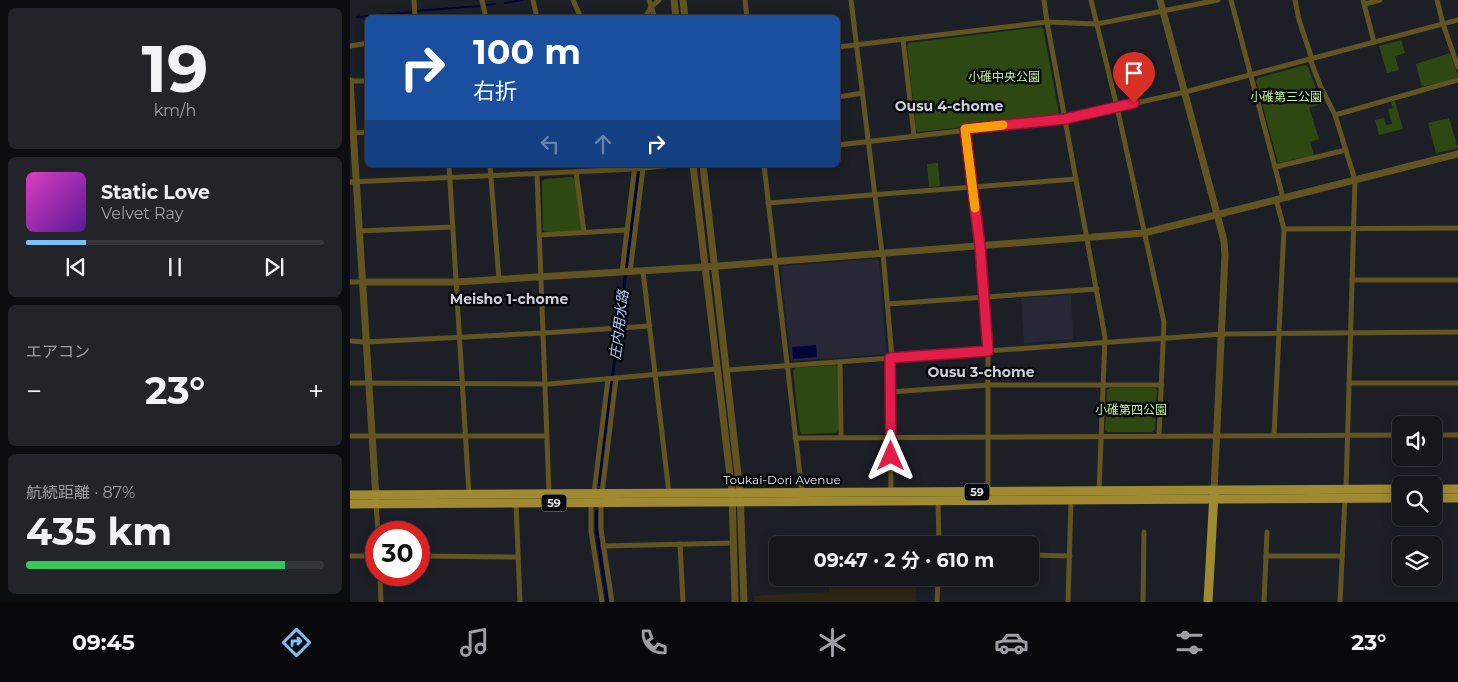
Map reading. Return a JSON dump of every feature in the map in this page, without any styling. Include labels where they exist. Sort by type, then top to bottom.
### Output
[{"type":"main road","points":[[1442,489],[1458,489]]},
{"type":"main road","points":[[1346,494],[1392,490]]},
{"type":"main road","name":"Toukai-Dori Avenue","points":[[350,495],[376,499],[516,503],[938,501],[988,496],[1099,491],[1214,495]]},
{"type":"main road","name":"Toukai-Dori Avenue","points":[[350,504],[376,499],[469,494],[549,493],[891,492],[1071,500],[1214,495]]},
{"type":"main road","points":[[1208,602],[1214,495],[1346,494],[1392,497]]},
{"type":"main road","points":[[1442,498],[1458,498]]},
{"type":"street","points":[[414,0],[415,15]]},
{"type":"street","points":[[482,0],[485,15]]},
{"type":"street","points":[[533,0],[536,15]]},
{"type":"street","points":[[573,0],[580,15]]},
{"type":"street","points":[[649,0],[654,15]]},
{"type":"street","points":[[674,0],[676,15]]},
{"type":"street","points":[[683,0],[685,15]]},
{"type":"street","points":[[747,15],[745,0],[749,0]]},
{"type":"street","points":[[851,0],[888,304],[891,358],[891,492]]},
{"type":"street","points":[[1044,0],[1106,342],[1099,491]]},
{"type":"street","points":[[1091,0],[1117,107],[1164,322],[1159,436]]},
{"type":"street","points":[[1160,0],[1217,214],[1225,255],[1214,495]]},
{"type":"street","points":[[840,47],[1047,22],[1097,24],[1218,0]]},
{"type":"street","points":[[1231,0],[1275,167],[1284,229],[1274,436]]},
{"type":"street","points":[[1295,0],[1311,59],[1320,85],[1335,116],[1354,180],[1348,436],[1340,602]]},
{"type":"street","points":[[1374,42],[1364,2],[1380,0]]},
{"type":"street","points":[[1437,0],[1458,67]]},
{"type":"street","points":[[646,15],[658,1]]},
{"type":"street","points":[[840,145],[1065,119],[1184,92],[1458,20]]},
{"type":"street","points":[[903,39],[914,136]]},
{"type":"street","points":[[350,46],[365,44]]},
{"type":"street","points":[[1335,116],[1458,80]]},
{"type":"street","points":[[365,81],[350,81],[351,120],[353,133],[353,182],[363,282],[377,521]]},
{"type":"street","points":[[840,96],[862,93]]},
{"type":"street","points":[[965,129],[980,246],[988,351],[988,496]]},
{"type":"street","points":[[353,133],[365,132]]},
{"type":"street","points":[[1275,167],[1346,150]]},
{"type":"street","points":[[350,282],[499,280],[775,262],[1144,233],[1458,154]]},
{"type":"street","points":[[449,167],[469,494]]},
{"type":"street","points":[[490,167],[499,280]]},
{"type":"street","points":[[562,167],[563,173]]},
{"type":"street","points":[[693,167],[716,369],[736,492]]},
{"type":"street","points":[[703,167],[727,370],[736,492],[734,544],[736,602]]},
{"type":"street","points":[[764,167],[802,492]]},
{"type":"street","points":[[353,182],[638,168]]},
{"type":"street","points":[[626,272],[627,230],[638,168]]},
{"type":"street","points":[[626,272],[638,168]]},
{"type":"street","points":[[576,172],[584,232]]},
{"type":"street","points":[[537,174],[549,493]]},
{"type":"street","points":[[768,203],[1076,179]]},
{"type":"street","points":[[359,231],[453,227]]},
{"type":"street","points":[[1284,229],[1458,228]]},
{"type":"street","points":[[539,235],[627,230]]},
{"type":"street","points":[[644,271],[669,493]]},
{"type":"street","points":[[1352,280],[1458,280]]},
{"type":"street","points":[[888,304],[1097,289]]},
{"type":"street","points":[[350,341],[366,342],[650,326]]},
{"type":"street","points":[[727,370],[1222,334],[1458,332]]},
{"type":"street","points":[[840,362],[840,437]]},
{"type":"street","points":[[350,383],[545,384],[716,369]]},
{"type":"street","points":[[598,493],[612,378]]},
{"type":"street","points":[[1349,383],[1458,382]]},
{"type":"street","points":[[890,392],[988,386],[1162,385]]},
{"type":"street","points":[[1442,435],[1458,435]]},
{"type":"street","points":[[350,436],[547,436]]},
{"type":"street","points":[[795,438],[1392,436]]},
{"type":"street","points":[[1068,602],[1071,500]]},
{"type":"street","points":[[938,501],[938,536]]},
{"type":"street","points":[[736,502],[744,602]]},
{"type":"street","points":[[516,503],[520,602]]},
{"type":"street","points":[[591,503],[591,531],[602,602]]},
{"type":"street","points":[[602,503],[601,529],[612,602]]},
{"type":"street","points":[[1143,602],[1144,532]]},
{"type":"street","points":[[1264,602],[1267,532]]},
{"type":"street","points":[[680,544],[683,602]]},
{"type":"street","points":[[603,546],[734,544]]},
{"type":"street","points":[[1039,555],[1070,556]]},
{"type":"street","points":[[350,556],[365,556]]},
{"type":"street","points":[[430,556],[518,557]]},
{"type":"street","points":[[1266,556],[1342,556]]},
{"type":"street","points":[[380,586],[381,602]]},
{"type":"street","points":[[937,602],[938,586]]},
{"type":"shaded area","points":[[877,259],[879,261],[886,350],[884,354],[794,361],[791,359],[781,269],[783,266]]},
{"type":"shaded area","points":[[1071,295],[1073,339],[1024,343],[1021,298]]},
{"type":"shaded area","points":[[829,586],[916,586],[916,602],[754,602],[754,596],[829,592]]},
{"type":"green space","name":"小碓中央公園","points":[[1043,28],[1059,114],[1056,117],[919,132],[916,130],[907,45],[909,43]]},
{"type":"green space","points":[[1401,40],[1405,53],[1395,56],[1399,70],[1387,73],[1379,46]]},
{"type":"green space","points":[[1450,53],[1458,75],[1457,78],[1422,87],[1416,64]]},
{"type":"green space","name":"小碓第三公園","points":[[1305,65],[1308,67],[1324,103],[1309,108],[1319,139],[1310,142],[1314,155],[1278,163],[1256,81],[1258,78]]},
{"type":"green space","points":[[1395,101],[1403,129],[1379,135],[1375,120],[1384,118],[1386,125],[1392,124],[1388,109],[1393,108],[1391,102]]},
{"type":"green space","points":[[1449,118],[1458,148],[1436,153],[1428,123]]},
{"type":"green space","points":[[938,163],[940,186],[929,187],[927,164]]},
{"type":"green space","points":[[572,177],[575,180],[582,229],[580,231],[545,232],[543,230],[542,182],[544,179]]},
{"type":"green space","points":[[835,365],[838,367],[838,431],[835,433],[802,434],[800,432],[793,371],[795,368]]},
{"type":"green space","name":"小碓第四公園","points":[[1110,388],[1155,388],[1157,390],[1155,429],[1152,432],[1107,432],[1105,430],[1107,390]]},
{"type":"water","name":"庄内用水路","points":[[638,167],[641,167],[600,486],[597,486]]},
{"type":"water","points":[[816,345],[817,357],[793,359],[792,347]]},
{"type":"water","points":[[595,510],[598,510],[598,531],[609,602],[606,602],[595,530]]},
{"type":"waterway","points":[[505,3],[523,0]]},
{"type":"waterway","points":[[486,5],[495,4]]},
{"type":"waterway","points":[[416,11],[479,6]]},
{"type":"waterway","points":[[379,15],[413,12]]},
{"type":"waterway","points":[[357,17],[365,16]]},
{"type":"slow traffic","points":[[975,208],[965,129],[1003,125]]},
{"type":"district","name":"Ousu 4-chome","points":[[949,106]]},
{"type":"district","name":"Meisho 1-chome","points":[[509,299]]},
{"type":"district","name":"Ousu 3-chome","points":[[981,372]]},
{"type":"route","points":[[891,456],[890,358],[988,351],[980,246],[965,129],[1065,119],[1134,103]]}]
